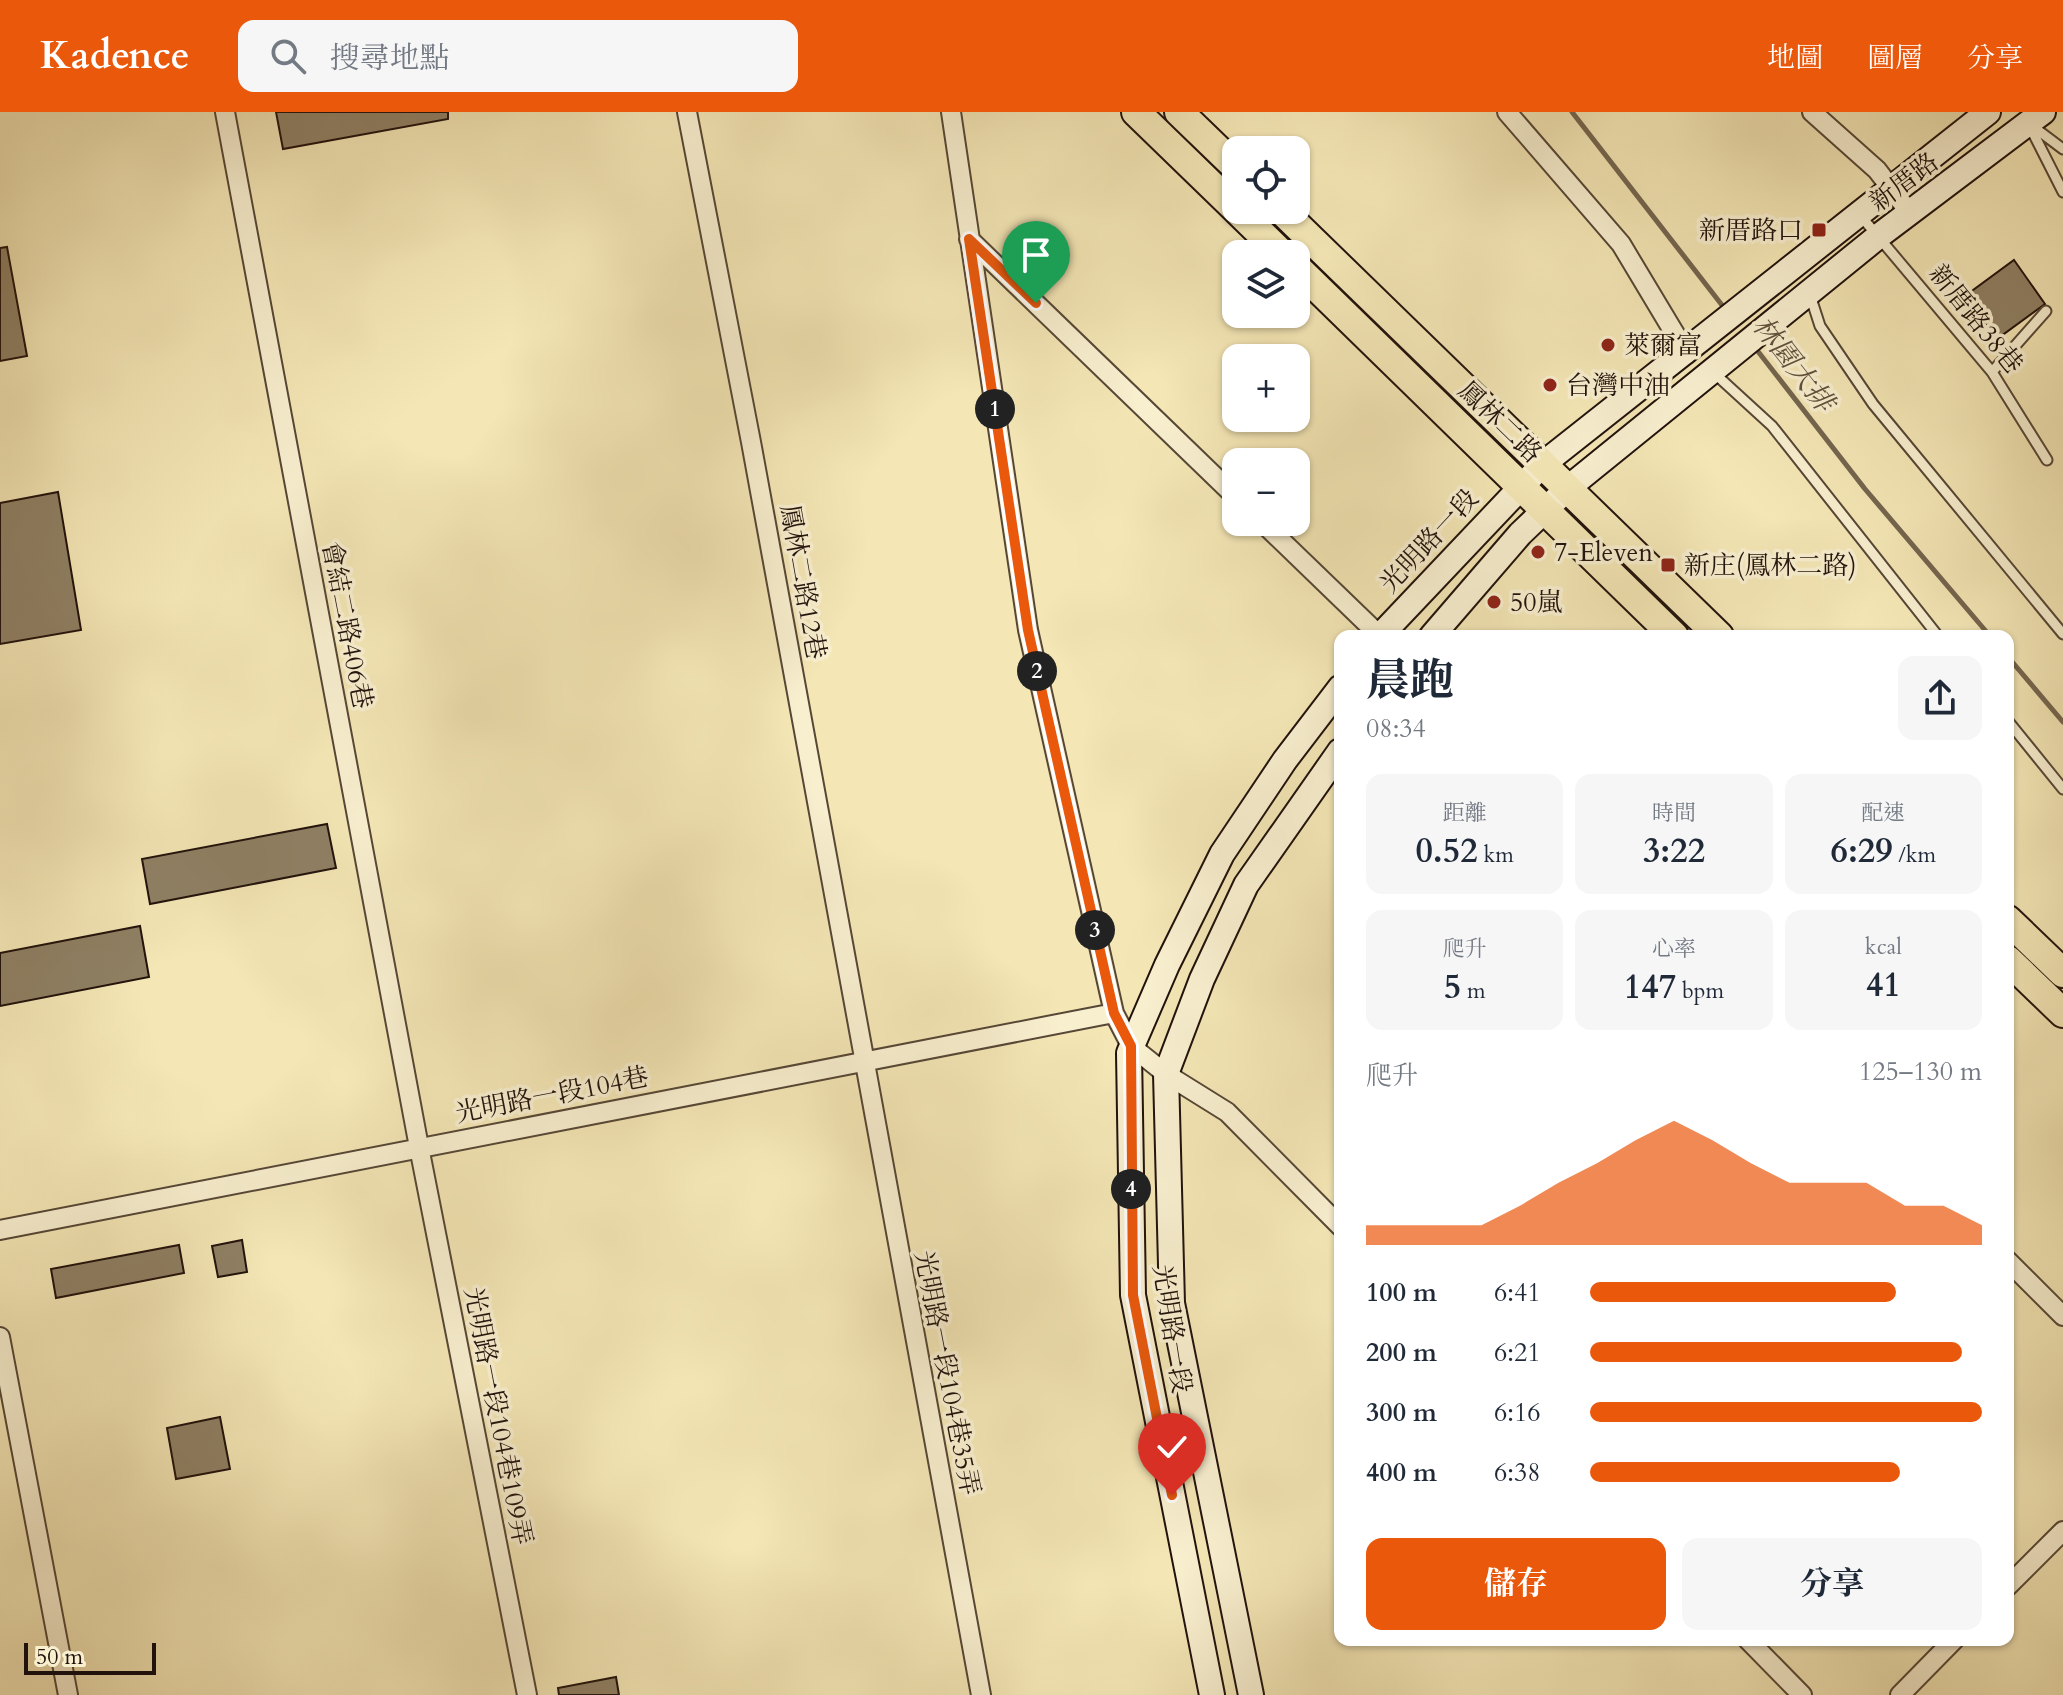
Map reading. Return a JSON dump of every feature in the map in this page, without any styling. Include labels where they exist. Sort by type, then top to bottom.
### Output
[{"type":"main road","points":[[1136,112],[1222,196]]},
{"type":"main road","points":[[1179,112],[1222,153]]},
{"type":"main road","points":[[1251,224],[1267,240]]},
{"type":"main road","name":"鳳林二路","points":[[1295,224],[1713,630]]},
{"type":"main road","name":"鳳林二路","points":[[1310,281],[1668,630]]},
{"type":"main road","points":[[2014,926],[2063,973]]},
{"type":"main road","points":[[2014,966],[2063,1013]]},
{"type":"street","name":"會結二路406巷","points":[[225,112],[419,1147]]},
{"type":"street","name":"鳳林二路12巷","points":[[687,112],[751,442],[863,1061]]},
{"type":"street","points":[[951,112],[1028,630],[1114,1013],[1131,1046],[1166,1074],[1227,1112],[1334,1220]]},
{"type":"street","points":[[1507,112],[1621,244],[1690,350],[1543,464],[1521,486]]},
{"type":"street","points":[[1812,112],[1877,170],[1910,213]]},
{"type":"street","name":"新厝路","points":[[1690,350],[1988,112]]},
{"type":"street","name":"新厝路","points":[[1713,372],[2032,116]]},
{"type":"street","points":[[969,239],[1222,483]]},
{"type":"street","points":[[1437,630],[1568,488],[1713,372]]},
{"type":"street","name":"光明路一段","points":[[1386,630],[1521,486]]},
{"type":"street","points":[[1276,536],[1374,630]]},
{"type":"street","name":"光明路一段","points":[[1212,1695],[1133,1295],[1131,1046],[1222,854],[1285,760],[1334,696]]},
{"type":"street","name":"光明路一段","points":[[1251,1695],[1172,1303],[1166,1074],[1202,979],[1246,885],[1334,760]]},
{"type":"street","name":"光明路一段104巷","points":[[0,1230],[1114,1013]]},
{"type":"street","name":"光明路一段104巷35弄","points":[[863,1061],[981,1695]]},
{"type":"street","name":"光明路一段104巷109弄","points":[[419,1147],[527,1695]]},
{"type":"street","points":[[2014,1267],[2063,1316]]},
{"type":"street","points":[[0,1337],[68,1695]]},
{"type":"street","points":[[2014,1580],[2063,1531]]},
{"type":"street","points":[[1754,1646],[1802,1695]]},
{"type":"street","points":[[1900,1695],[1948,1646]]},
{"type":"lane","points":[[2032,116],[2063,149]]},
{"type":"lane","points":[[2032,116],[2063,192]]},
{"type":"lane","name":"新厝路38巷","points":[[1858,214],[1880,235],[1992,372],[2047,460]]},
{"type":"lane","points":[[1806,297],[1820,326],[1873,404],[2063,634]]},
{"type":"lane","points":[[1992,372],[2046,311]]},
{"type":"lane","points":[[1713,372],[1772,426],[1933,630]]},
{"type":"lane","points":[[2014,728],[2063,789]]},
{"type":"building","points":[[276,112],[448,112],[448,119],[283,149]]},
{"type":"building","points":[[7,247],[27,356],[0,361],[0,248]]},
{"type":"building","points":[[2014,260],[2045,304],[1997,339],[1965,296]]},
{"type":"building","points":[[58,492],[81,630],[0,644],[0,503]]},
{"type":"building","points":[[327,824],[336,868],[150,904],[142,859]]},
{"type":"building","points":[[140,926],[149,977],[0,1006],[0,953]]},
{"type":"building","points":[[242,1240],[247,1272],[218,1277],[212,1246]]},
{"type":"building","points":[[179,1245],[184,1273],[56,1298],[51,1269]]},
{"type":"building","points":[[220,1417],[230,1469],[176,1479],[167,1428]]},
{"type":"building","points":[[616,1677],[619,1695],[559,1695],[558,1688]]},
{"type":"waterway","name":"林園大排","points":[[1572,112],[1725,309]]},
{"type":"waterway","name":"林園大排","points":[[1753,345],[1865,489],[1985,630]]},
{"type":"waterway","name":"林園大排","points":[[2014,664],[2063,722]]},
{"type":"place","name":"新厝路口","points":[[1819,230]]},
{"type":"place","name":"萊爾富","points":[[1608,345]]},
{"type":"place","name":"台灣中油","points":[[1550,385]]},
{"type":"place","name":"7-Eleven","points":[[1538,552]]},
{"type":"place","name":"新庄(鳳林二路)","points":[[1668,565]]},
{"type":"place","name":"50嵐","points":[[1494,602]]},
{"type":"route","points":[[1036,303],[969,239],[1028,630],[1114,1013],[1131,1046],[1133,1295],[1172,1495]]}]
